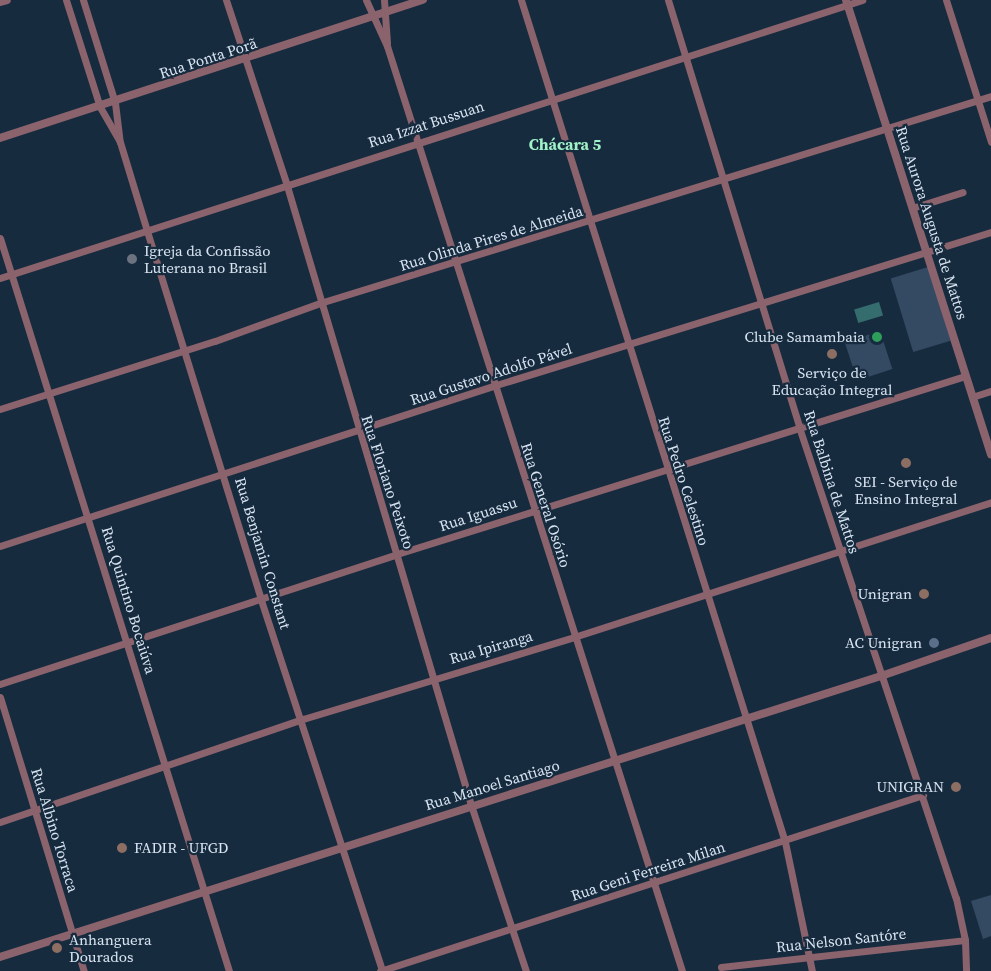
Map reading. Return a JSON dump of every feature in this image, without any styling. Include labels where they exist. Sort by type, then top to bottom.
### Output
[{"type":"street","points":[[0,2],[7,0]]},
{"type":"street","name":"Rua Benjamin Constant","points":[[66,0],[100,107],[120,142]]},
{"type":"street","name":"Rua Benjamin Constant","points":[[83,0],[116,103],[120,142],[147,231],[261,600],[303,718],[340,846],[382,971]]},
{"type":"street","name":"Rua Floriano Peixoto","points":[[226,0],[287,186],[357,432],[397,554],[471,805],[526,971]]},
{"type":"street","name":"Rua General Osório","points":[[366,0],[371,16],[387,46],[415,142],[682,971]]},
{"type":"street","name":"Rua General Osório","points":[[384,0],[388,10],[387,46]]},
{"type":"street","name":"Rua Ponta Porã","points":[[0,138],[116,103],[423,0]]},
{"type":"street","name":"Rua Pedro Celestino","points":[[520,0],[785,842],[811,956],[812,971]]},
{"type":"street","name":"Rua Balbina de Mattos","points":[[668,0],[839,551],[884,675],[923,795],[965,940],[966,971]]},
{"type":"street","name":"Rua Izzat Bussuan","points":[[0,278],[287,186],[551,97],[847,2],[862,0]]},
{"type":"street","points":[[946,0],[991,142]]},
{"type":"street","name":"Rua Aurora Augusta de Mattos","points":[[847,2],[991,454]]},
{"type":"street","name":"Rua Olinda Pires de Almeida","points":[[0,409],[184,351],[320,303],[589,223],[991,96]]},
{"type":"street","points":[[912,208],[963,192]]},
{"type":"street","name":"Rua Gustavo Adolfo Pável","points":[[0,546],[89,515],[224,476],[493,386],[991,232]]},
{"type":"street","name":"Rua Quintino Bocaiúva","points":[[0,238],[89,515],[229,971]]},
{"type":"street","name":"Rua Iguassu","points":[[0,684],[397,554],[799,426],[965,376]]},
{"type":"street","points":[[972,398],[991,391]]},
{"type":"street","name":"Rua Ipiranga","points":[[0,822],[303,718],[433,677],[574,637],[991,502]]},
{"type":"street","name":"Rua Manoel Santiago","points":[[0,957],[340,846],[884,675],[991,638]]},
{"type":"street","name":"Rua Albino Torraca","points":[[0,697],[84,971]]},
{"type":"street","name":"Rua Geni Ferreira Milan","points":[[382,971],[785,842],[923,795]]},
{"type":"street","name":"Rua Nelson Santóre","points":[[721,967],[965,940]]},
{"type":"shaded area","points":[[928,267],[951,341],[913,352],[891,278]]},
{"type":"shaded area","points":[[879,302],[883,315],[858,323],[854,310]]},
{"type":"shaded area","points":[[880,331],[892,369],[857,380],[845,342]]},
{"type":"shaded area","points":[[991,895],[991,936],[983,939],[971,901]]},
{"type":"place","name":"Igreja da Confissão Luterana no Brasil","points":[[132,259]]},
{"type":"place","name":"Clube Samambaia","points":[[877,337]]},
{"type":"place","name":"Serviço de Educação Integral","points":[[832,354]]},
{"type":"place","name":"SEI - Serviço de Ensino Integral","points":[[906,463]]},
{"type":"place","name":"Unigran","points":[[924,594]]},
{"type":"place","name":"AC Unigran","points":[[934,643]]},
{"type":"place","name":"UNIGRAN","points":[[956,787]]},
{"type":"place","name":"FADIR - UFGD","points":[[122,848]]},
{"type":"place","name":"Anhanguera Dourados","points":[[57,948]]},
{"type":"district","name":"Chácara 5","points":[[565,144]]}]
